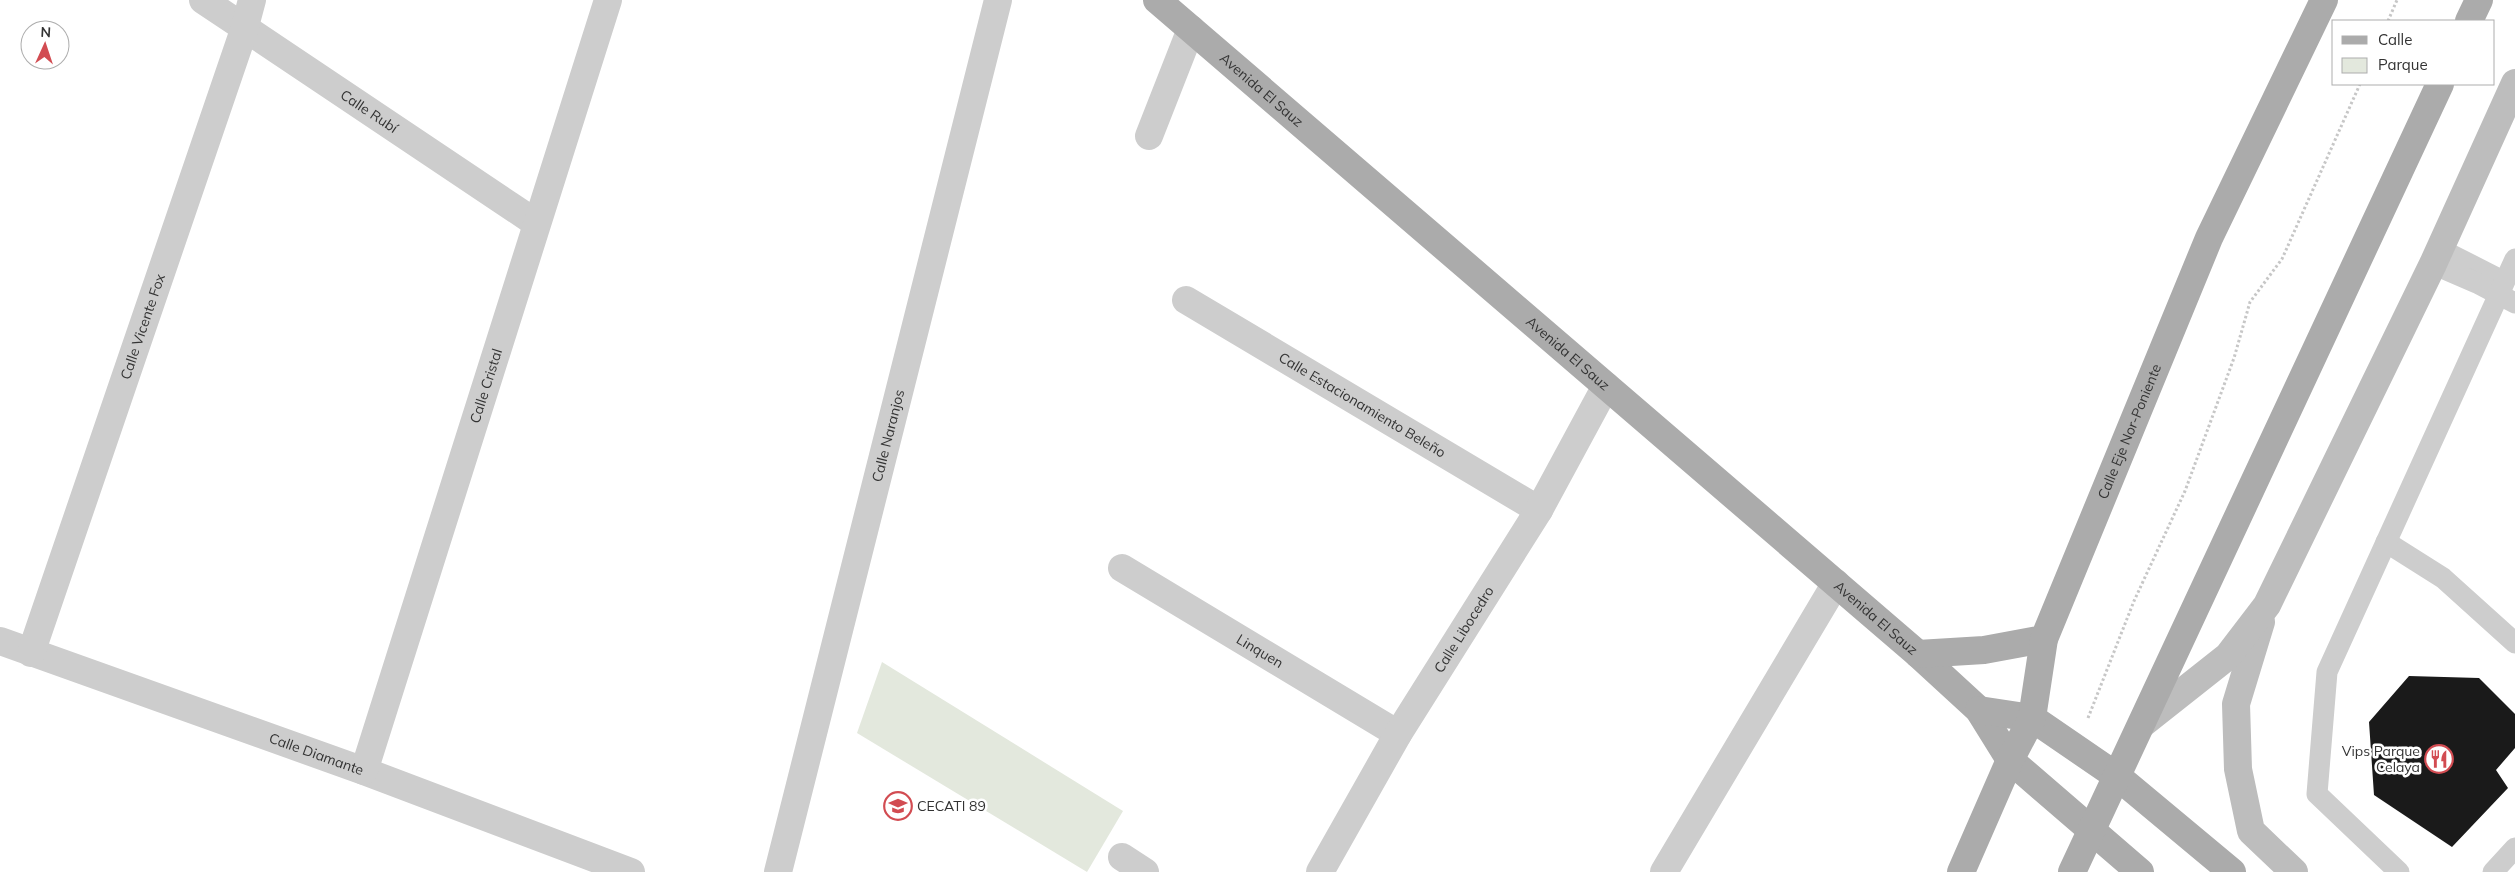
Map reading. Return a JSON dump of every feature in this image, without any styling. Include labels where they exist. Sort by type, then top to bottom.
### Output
[{"type":"main road","name":"Avenida El Sauz","points":[[1157,0],[1918,654],[1979,710],[2010,760],[2140,872]]},
{"type":"main road","name":"Calle Eje Nor-Poniente","points":[[1961,872],[2010,760],[2032,718],[2044,639],[2209,238],[2324,0]]},
{"type":"main road","points":[[2469,20],[2479,0]]},
{"type":"main road","points":[[2072,872],[2440,85]]},
{"type":"main road","points":[[1918,654],[1984,650],[2044,639]]},
{"type":"main road","points":[[1979,710],[2032,718],[2118,777],[2232,872]]},
{"type":"street","name":"Calle Rubí","points":[[203,0],[244,30],[536,222]]},
{"type":"street","name":"Calle Vicente Fox","points":[[31,653],[244,30],[252,0]]},
{"type":"street","name":"Calle Cristal","points":[[364,771],[536,222],[608,0]]},
{"type":"street","name":"Calle Naranjos","points":[[778,872],[998,0]]},
{"type":"street","points":[[1149,136],[1191,29]]},
{"type":"street","points":[[2294,872],[2251,831],[2238,769],[2236,704],[2267,605],[2436,257],[2515,84]]},
{"type":"street","name":"Calle Estacionamiento Beleño","points":[[1186,300],[1539,510]]},
{"type":"street","name":"Calle Libocedro","points":[[1320,872],[1398,734],[1539,510],[1606,386]]},
{"type":"street","name":"Linquen","points":[[1122,568],[1398,734]]},
{"type":"street","points":[[1664,872],[1836,583]]},
{"type":"street","points":[[2142,724],[2228,656],[2267,605]]},
{"type":"street","name":"Calle Diamante","points":[[0,641],[364,771],[631,872]]},
{"type":"street","points":[[1122,857],[1145,872]]},
{"type":"lane","points":[[2436,257],[2509,293]]},
{"type":"lane","points":[[2399,872],[2317,794],[2327,672],[2386,542],[2509,293],[2515,259]]},
{"type":"lane","points":[[2386,542],[2444,578],[2515,644]]},
{"type":"lane","points":[[2493,872],[2515,848]]},
{"type":"path","points":[[2388,20],[2397,0]]},
{"type":"path","points":[[2074,747],[2086,722],[2134,601],[2185,491],[2234,358],[2250,302],[2282,259],[2360,85]]},
{"type":"green space","points":[[882,662],[1123,811],[1087,872],[857,733]]},
{"type":"building","name":"Vips Parque Celaya","points":[[2409,676],[2479,678],[2515,714],[2515,748],[2496,770],[2508,788],[2452,847],[2374,795],[2369,722]]},
{"type":"place","name":"Vips Parque Celaya","points":[[2439,759]]},
{"type":"place","name":"CECATI 89","points":[[898,806]]}]
